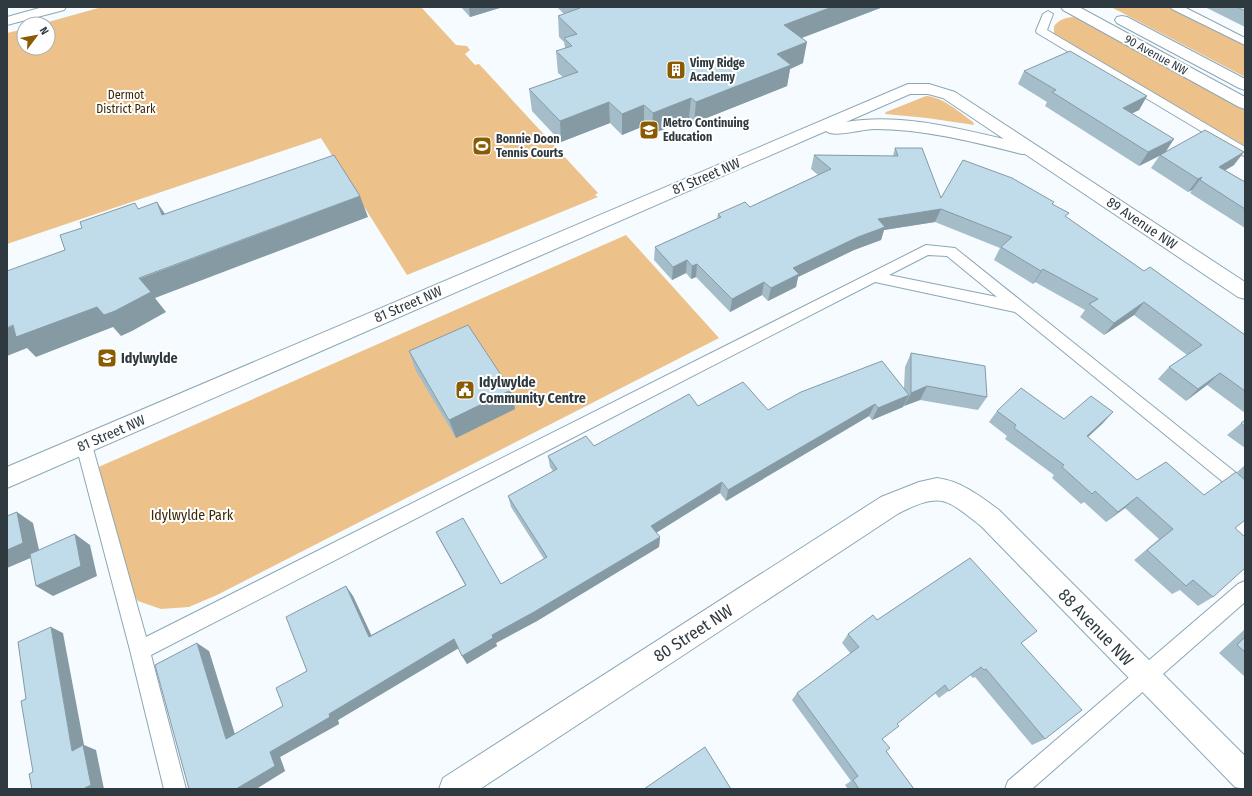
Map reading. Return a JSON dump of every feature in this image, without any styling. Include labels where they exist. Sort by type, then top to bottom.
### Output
[{"type":"street","points":[[7,21],[59,7]]},
{"type":"street","name":"90 Avenue NW","points":[[1068,7],[1245,104]]},
{"type":"street","name":"90 Avenue NW","points":[[1112,14],[1245,85]]},
{"type":"street","name":"81 Street NW","points":[[7,478],[908,89],[929,89]]},
{"type":"street","name":"89 Avenue NW","points":[[929,89],[949,95],[1245,292]]},
{"type":"street","name":"81 Street NW","points":[[810,131],[877,124],[933,128]]},
{"type":"street","name":"89 Avenue NW","points":[[933,128],[1038,154]]},
{"type":"street","name":"88 Avenue NW","points":[[938,489],[963,498],[990,518],[1245,777]]},
{"type":"street","name":"80 Street NW","points":[[454,789],[890,505],[921,492],[938,489]]},
{"type":"lane","points":[[1176,7],[1245,42]]},
{"type":"lane","points":[[1048,14],[1041,31],[1245,152]]},
{"type":"lane","points":[[140,650],[926,250],[950,251],[1245,490]]},
{"type":"lane","points":[[874,277],[1021,308]]},
{"type":"lane","points":[[84,445],[140,650],[175,789]]},
{"type":"lane","points":[[1016,789],[1245,590]]},
{"type":"green space","name":"Dermot District Park","points":[[102,7],[421,7],[456,45],[467,46],[470,50],[465,54],[475,65],[479,64],[598,193],[595,195],[598,197],[407,275],[321,138],[7,244],[7,33],[16,31],[16,56],[56,56],[56,20]]},
{"type":"green space","points":[[1111,7],[1169,7],[1245,45],[1245,77]]},
{"type":"green space","points":[[1072,17],[1080,18],[1245,109],[1245,146],[1054,35],[1054,26],[1056,24],[1062,20]]},
{"type":"green space","points":[[926,96],[945,102],[973,122],[974,125],[885,114],[886,112]]},
{"type":"green space","name":"Idylwylde Park","points":[[626,235],[719,338],[217,595],[189,607],[161,609],[138,601],[124,584],[94,469]]},
{"type":"building","name":"Vimy Ridge Academy","points":[[579,7],[832,7],[784,25],[807,42],[777,54],[791,65],[696,102],[691,98],[653,113],[644,105],[622,114],[609,102],[560,121],[529,89],[578,72],[556,51],[572,46],[564,38],[577,34],[558,16],[580,8]]},
{"type":"building","points":[[1237,7],[1245,7],[1245,11]]},
{"type":"building","points":[[1070,51],[1147,96],[1123,108],[1174,139],[1148,152],[1052,92],[1056,90],[1024,71]]},
{"type":"building","points":[[1205,130],[1244,152],[1219,167],[1245,182],[1245,209],[1200,180],[1202,177],[1198,179],[1160,155]]},
{"type":"building","points":[[895,148],[922,148],[941,198],[963,160],[1012,178],[1054,202],[1052,204],[1069,213],[1065,216],[1144,271],[1150,267],[1245,335],[1245,391],[1220,373],[1198,389],[1169,367],[1202,345],[1144,302],[1114,323],[1089,304],[1098,299],[1043,269],[1041,271],[1001,247],[1012,237],[941,209],[878,219],[885,227],[858,237],[793,268],[799,274],[771,288],[764,282],[732,299],[697,264],[692,266],[687,260],[673,267],[655,247],[721,217],[718,214],[745,202],[750,207],[831,169],[814,155],[898,156]]},
{"type":"building","points":[[334,155],[360,196],[139,278],[151,292],[115,311],[104,315],[97,307],[16,337],[13,325],[7,328],[7,271],[65,250],[60,235],[82,228],[80,222],[135,203],[138,209],[157,202],[162,215]]},
{"type":"building","name":"Idylwylde Community Centre","points":[[468,325],[511,390],[449,420],[409,351]]},
{"type":"building","points":[[911,353],[985,366],[987,397],[927,386],[911,393]]},
{"type":"building","points":[[882,361],[909,395],[878,408],[875,404],[728,490],[722,482],[651,526],[660,537],[534,612],[492,635],[493,638],[462,656],[454,639],[329,714],[330,717],[270,752],[275,766],[236,789],[189,789],[155,665],[197,643],[226,739],[283,706],[276,688],[307,671],[286,617],[346,586],[369,637],[466,585],[436,532],[463,518],[501,584],[547,557],[508,496],[557,469],[548,456],[586,436],[594,446],[689,394],[698,406],[743,382],[768,410],[801,392]]},
{"type":"building","points":[[1021,388],[1064,419],[1091,396],[1113,412],[1087,436],[1137,480],[1166,462],[1204,495],[1236,472],[1245,480],[1245,520],[1235,528],[1245,537],[1245,568],[1213,597],[1193,580],[1186,586],[1147,550],[1173,529],[1137,497],[1118,512],[1095,491],[1092,494],[1062,467],[1064,465],[1014,428],[1016,425],[997,411]]},
{"type":"building","points":[[1245,420],[1245,427],[1241,423]]},
{"type":"building","points":[[17,512],[23,543],[7,550],[7,516]]},
{"type":"building","points":[[75,534],[81,566],[36,586],[30,554]]},
{"type":"building","points":[[970,558],[1037,631],[1021,643],[1082,710],[1045,739],[986,669],[984,670],[981,667],[949,691],[945,685],[897,724],[899,726],[882,739],[890,748],[886,751],[914,789],[859,789],[853,780],[858,776],[797,693],[859,647],[848,634],[873,615],[877,620]]},
{"type":"building","points":[[51,627],[72,751],[83,745],[91,785],[83,789],[32,789],[29,774],[33,772],[21,701],[26,699],[18,642]]},
{"type":"building","points":[[1245,637],[1245,652],[1237,645]]},
{"type":"building","points":[[705,747],[731,789],[644,789]]},
{"type":"place","name":"Vimy Ridge Academy","points":[[676,70]]},
{"type":"place","name":"Metro Continuing Education","points":[[649,130]]},
{"type":"place","name":"Bonnie Doon Tennis Courts","points":[[482,146]]},
{"type":"place","name":"Idylwylde","points":[[107,358]]},
{"type":"place","name":"Idylwylde Community Centre","points":[[465,390]]}]
